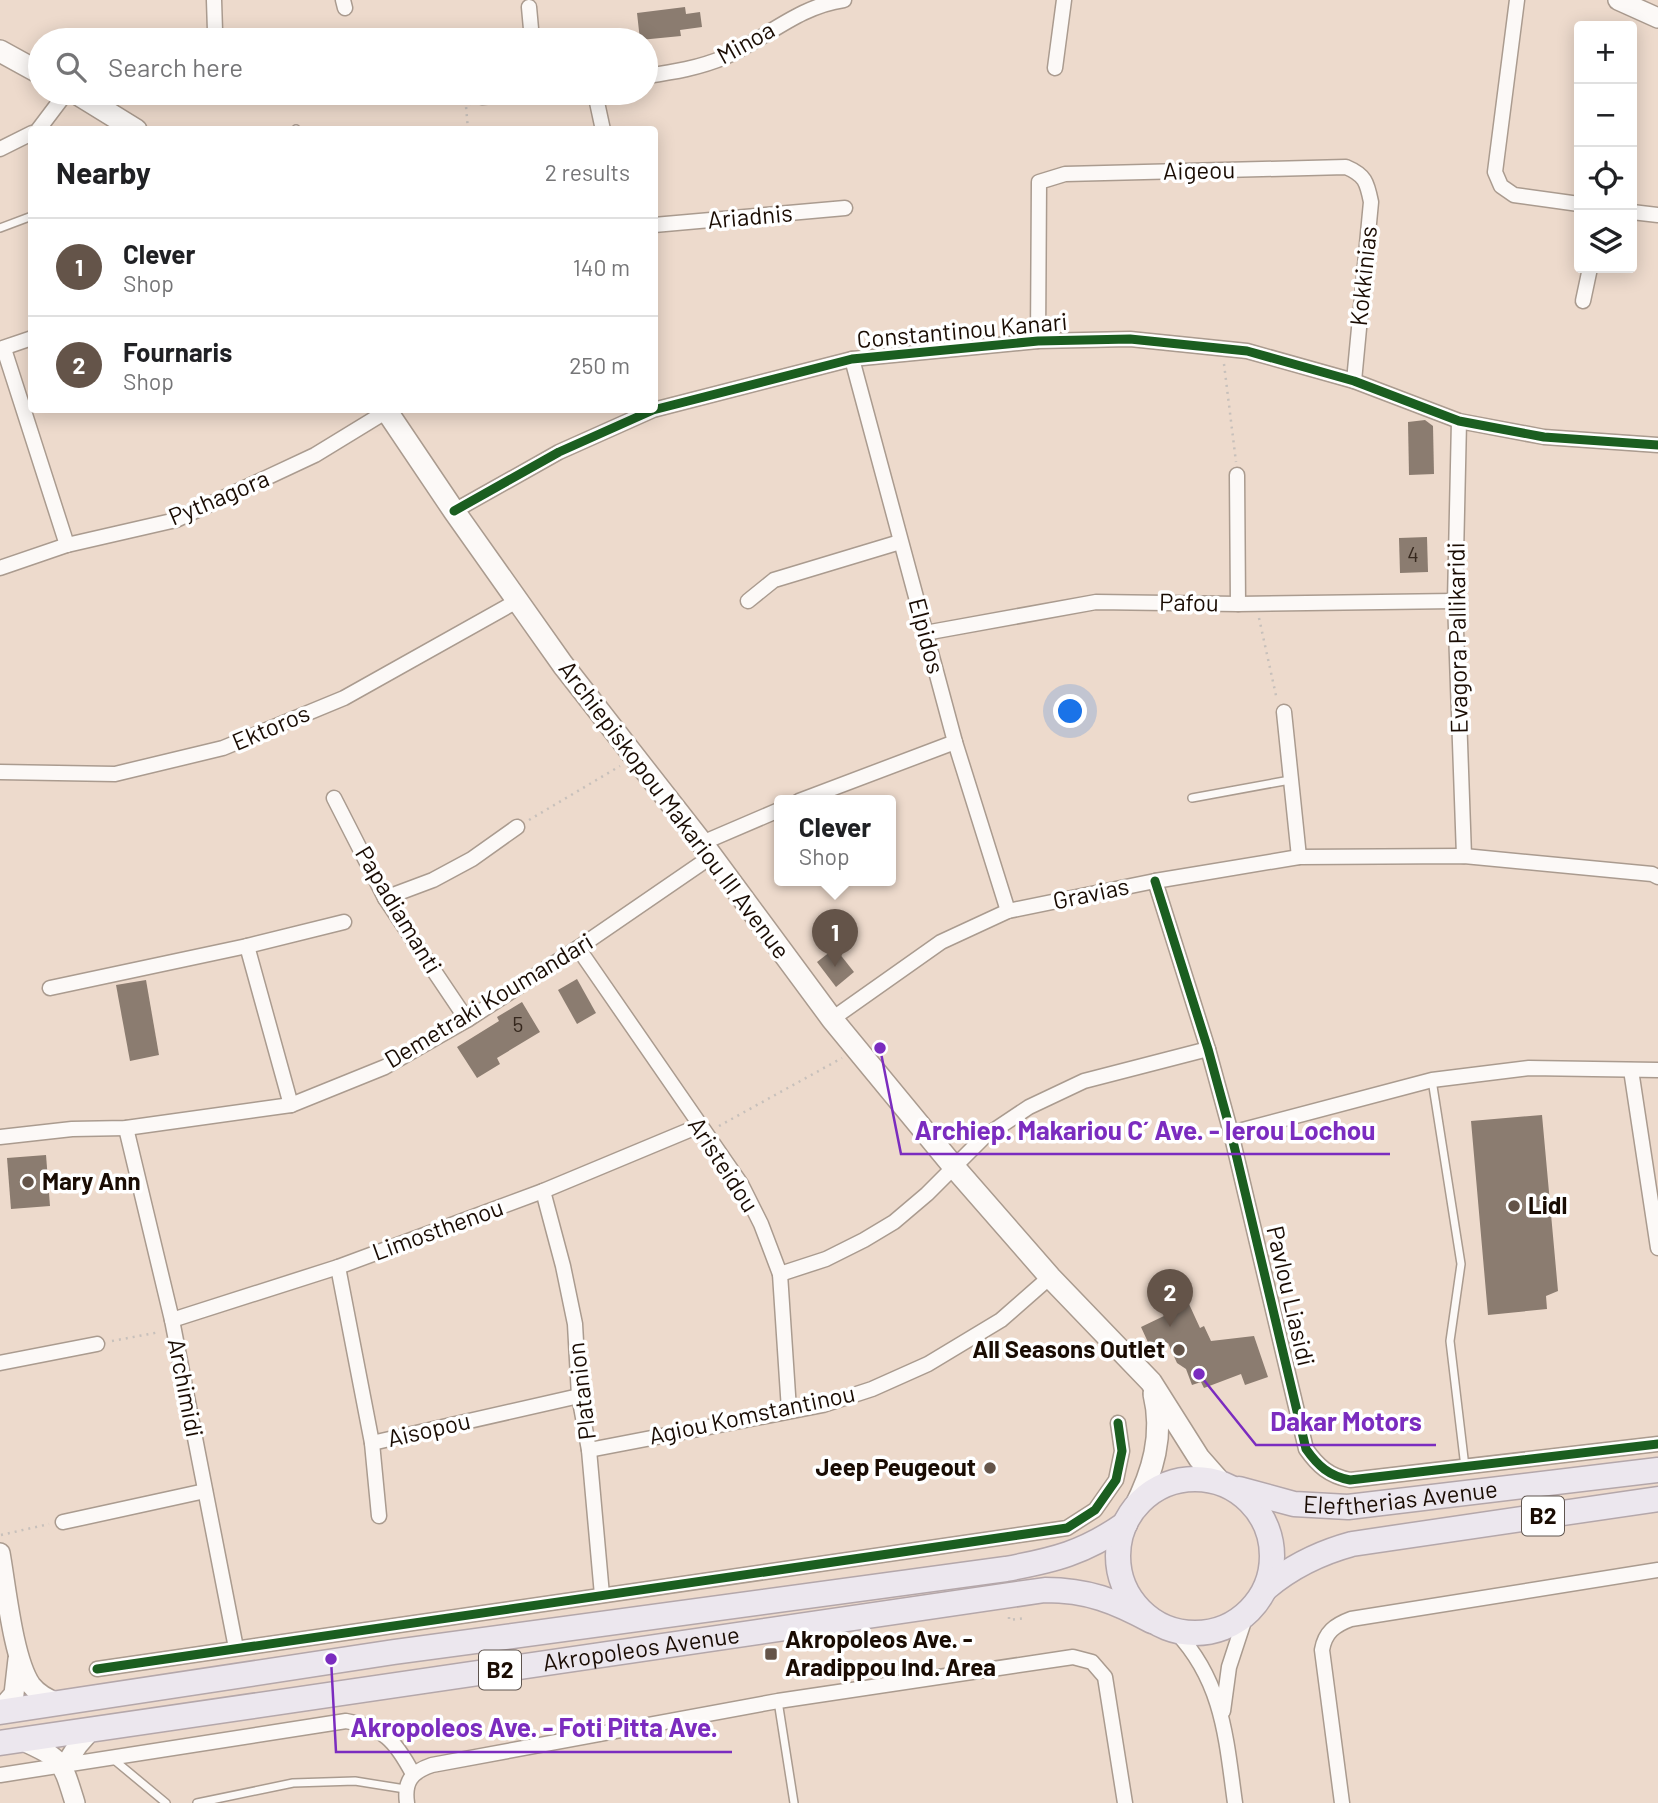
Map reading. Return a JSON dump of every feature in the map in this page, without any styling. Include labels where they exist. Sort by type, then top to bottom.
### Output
[{"type":"highway","name":"Eleftherias Avenue","points":[[1225,1485],[1294,1504],[1348,1507],[1658,1470]]},
{"type":"highway","name":"B2","points":[[1198,1479],[1225,1485],[1249,1500],[1269,1531],[1273,1555],[1266,1588],[1246,1615],[1213,1631],[1191,1634],[1176,1632],[1152,1621],[1132,1602],[1120,1573],[1120,1540],[1130,1517],[1152,1492],[1174,1482],[1198,1479]]},
{"type":"highway","name":"Eleftherias Avenue","points":[[1266,1588],[1282,1574],[1317,1555],[1352,1544],[1658,1499]]},
{"type":"highway","name":"Akropoleos Avenue","points":[[58,1703],[394,1652],[1006,1569],[1047,1561],[1084,1549],[1100,1542],[1130,1517]]},
{"type":"highway","name":"Akropoleos Avenue","points":[[11,1741],[1045,1590],[1083,1592],[1102,1597],[1152,1621]]},
{"type":"highway","name":"B2","points":[[0,1711],[58,1703]]},
{"type":"main road","points":[[0,51],[28,66]]},
{"type":"main road","points":[[97,105],[130,126]]},
{"type":"main road","name":"Archiepiskopou Makariou III Avenue","points":[[388,413],[453,511],[563,665],[707,850],[832,1019],[954,1167],[1050,1276],[1151,1382],[1199,1458],[1225,1485]]},
{"type":"main road","points":[[1130,1517],[1150,1475],[1157,1444],[1158,1412],[1151,1382]]},
{"type":"street","points":[[214,0],[215,28]]},
{"type":"street","name":"Minoa","points":[[658,74],[696,68],[728,55],[787,20],[844,0]]},
{"type":"street","points":[[1055,68],[1064,0]]},
{"type":"street","points":[[1517,0],[1495,172],[1501,186],[1514,195],[1574,203]]},
{"type":"street","points":[[1618,0],[1658,18]]},
{"type":"street","points":[[529,7],[531,28]]},
{"type":"street","points":[[43,126],[67,105]]},
{"type":"street","points":[[598,105],[602,126]]},
{"type":"street","points":[[0,149],[28,135]]},
{"type":"street","name":"Aigeou","points":[[1038,341],[1039,182],[1065,174],[1346,167],[1360,173]]},
{"type":"street","name":"Kokkinias","points":[[1354,381],[1371,202],[1368,187],[1360,173]]},
{"type":"street","name":"Ariadnis","points":[[658,225],[845,208]]},
{"type":"street","points":[[1637,213],[1658,215]]},
{"type":"street","points":[[1583,301],[1589,273]]},
{"type":"street","points":[[28,339],[2,349],[67,545]]},
{"type":"street","name":"Constantinou Kanari","points":[[658,409],[852,359],[1038,341],[1129,339],[1247,351],[1354,381],[1459,421],[1544,437],[1658,445]]},
{"type":"street","name":"Elpidos","points":[[852,359],[955,743],[1008,911]]},
{"type":"street","name":"Pythagora","points":[[0,568],[67,545],[176,520],[315,455],[381,413]]},
{"type":"street","name":"Constantinou Kanari","points":[[453,511],[559,452],[646,413]]},
{"type":"street","name":"Evagora Pallikaridi","points":[[1459,421],[1455,601],[1464,856]]},
{"type":"street","points":[[1237,475],[1238,604]]},
{"type":"street","points":[[748,601],[774,580],[900,542]]},
{"type":"street","name":"Ektoros","points":[[0,772],[115,774],[223,748],[344,698],[517,601]]},
{"type":"street","name":"Pafou","points":[[925,633],[1096,602],[1238,604],[1455,601]]},
{"type":"street","points":[[1284,712],[1299,857]]},
{"type":"street","points":[[815,795],[955,743]]},
{"type":"street","name":"Papadiamanti","points":[[334,798],[385,898],[467,1020]]},
{"type":"street","name":"Demetraki Koumandari","points":[[0,1137],[72,1129],[126,1128],[291,1105],[385,1067],[467,1020],[578,948],[707,850],[774,813]]},
{"type":"street","points":[[385,898],[433,880],[472,859],[517,827]]},
{"type":"street","name":"Gravias","points":[[832,1019],[941,942],[1008,911],[1155,881],[1299,857],[1464,856],[1656,871]]},
{"type":"street","name":"Pavlou Liasidi","points":[[1155,881],[1208,1049],[1231,1133],[1306,1448],[1317,1463],[1333,1477],[1350,1480],[1658,1444]]},
{"type":"street","points":[[50,988],[247,946],[344,922]]},
{"type":"street","points":[[247,946],[291,1105]]},
{"type":"street","name":"Aristeidou","points":[[578,948],[741,1184],[761,1224],[780,1274],[789,1410]]},
{"type":"street","points":[[780,1274],[826,1259],[894,1222],[927,1194],[984,1137],[1029,1107],[1084,1081],[1208,1049]]},
{"type":"street","points":[[1231,1133],[1432,1080],[1529,1068],[1658,1070]]},
{"type":"street","points":[[1631,1070],[1658,1248]]},
{"type":"street","name":"Archimidi","points":[[126,1128],[173,1325],[236,1648]]},
{"type":"street","name":"Limosthenou","points":[[173,1325],[338,1267],[702,1130]]},
{"type":"street","name":"Platanion","points":[[543,1191],[575,1324],[579,1396],[589,1450],[602,1595]]},
{"type":"street","name":"Aisopou","points":[[338,1267],[372,1443],[579,1396]]},
{"type":"street","name":"Agiou Komstantinou","points":[[589,1450],[823,1405],[872,1389],[928,1364],[1002,1320],[1050,1276]]},
{"type":"street","points":[[0,1363],[97,1344]]},
{"type":"street","points":[[97,1669],[1067,1528],[1095,1510],[1116,1480],[1122,1451],[1118,1423]]},
{"type":"street","points":[[372,1443],[379,1516]]},
{"type":"street","points":[[63,1521],[205,1491]]},
{"type":"street","points":[[0,1553],[23,1669],[35,1690],[48,1700],[58,1703]]},
{"type":"street","points":[[1342,1803],[1322,1650],[1324,1639],[1339,1623],[1658,1570]]},
{"type":"street","points":[[1222,1714],[1229,1667],[1246,1615]]},
{"type":"street","points":[[1176,1632],[1203,1666],[1222,1714],[1235,1803]]},
{"type":"street","points":[[0,1711],[14,1694],[18,1654]]},
{"type":"street","points":[[413,1773],[432,1765],[778,1700],[1073,1657],[1085,1659],[1099,1668],[1105,1677],[1125,1803]]},
{"type":"street","points":[[0,1775],[346,1721],[365,1725],[399,1748],[413,1773],[406,1796]]},
{"type":"street","points":[[64,1767],[92,1729]]},
{"type":"street","points":[[11,1741],[47,1752],[64,1767],[75,1803]]},
{"type":"lane","points":[[0,228],[28,218]]},
{"type":"lane","points":[[1192,798],[1290,780]]},
{"type":"lane","points":[[1432,1080],[1461,1264],[1450,1341],[1465,1467]]},
{"type":"lane","points":[[778,1700],[794,1803]]},
{"type":"lane","points":[[113,1759],[166,1803]]},
{"type":"lane","points":[[197,1803],[293,1783],[355,1781],[406,1796]]},
{"type":"path","points":[[468,105],[468,126]]},
{"type":"path","points":[[1222,349],[1237,475]]},
{"type":"path","points":[[1255,603],[1278,703],[1284,712]]},
{"type":"path","points":[[517,827],[635,757]]},
{"type":"path","points":[[702,1130],[857,1049]]},
{"type":"path","points":[[97,1344],[173,1325]]},
{"type":"path","points":[[0,1535],[63,1521]]},
{"type":"building","points":[[685,7],[686,14],[700,12],[702,27],[680,30],[681,36],[658,38],[658,28],[639,28],[637,13]]},
{"type":"building","points":[[1425,420],[1433,426],[1434,474],[1409,475],[1408,422]]},
{"type":"building","points":[[1427,537],[1428,572],[1400,573],[1399,538]]},
{"type":"building","points":[[835,948],[854,972],[836,987],[817,962]]},
{"type":"building","points":[[577,979],[596,1013],[577,1024],[558,990]]},
{"type":"building","points":[[146,980],[159,1055],[130,1061],[116,985]]},
{"type":"building","points":[[522,1002],[540,1032],[497,1058],[500,1064],[477,1078],[457,1047],[499,1021],[497,1017]]},
{"type":"building","name":"Lidl","points":[[1542,1115],[1558,1291],[1546,1296],[1547,1309],[1488,1315],[1471,1121]]},
{"type":"building","name":"Mary Ann","points":[[46,1155],[50,1206],[11,1209],[7,1158]]},
{"type":"building","points":[[1189,1304],[1200,1328],[1204,1326],[1211,1341],[1254,1336],[1268,1377],[1245,1385],[1241,1374],[1204,1388],[1201,1382],[1192,1385],[1186,1369],[1177,1363],[1168,1343],[1152,1351],[1141,1327]]},
{"type":"cycle path","points":[[658,409],[852,359],[1038,341],[1130,339],[1247,351],[1354,381],[1459,421],[1544,437],[1658,445]]},
{"type":"cycle path","points":[[454,511],[559,452],[646,413]]},
{"type":"cycle path","points":[[1155,881],[1208,1049],[1231,1133],[1306,1449],[1315,1460],[1330,1473],[1350,1480],[1658,1444]]},
{"type":"cycle path","points":[[97,1669],[1067,1528],[1095,1510],[1116,1480],[1122,1451],[1118,1423]]},
{"type":"place","name":"Clever","points":[[835,967]]},
{"type":"place","name":"Archiep. Makariou C´ Ave. - Ierou Lochou","points":[[880,1048]]},
{"type":"place","name":"Mary Ann","points":[[28,1182]]},
{"type":"place","name":"Lidl","points":[[1514,1206]]},
{"type":"place","name":"Fournaris","points":[[1170,1327]]},
{"type":"place","name":"All Seasons Outlet","points":[[1179,1350]]},
{"type":"place","name":"Dakar Motors","points":[[1199,1374]]},
{"type":"place","name":"Jeep Peugeout","points":[[990,1468]]},
{"type":"place","name":"Akropoleos Ave. - Aradippou Ind. Area","points":[[771,1654]]},
{"type":"place","name":"Akropoleos Ave. - Foti Pitta Ave.","points":[[331,1659]]}]
